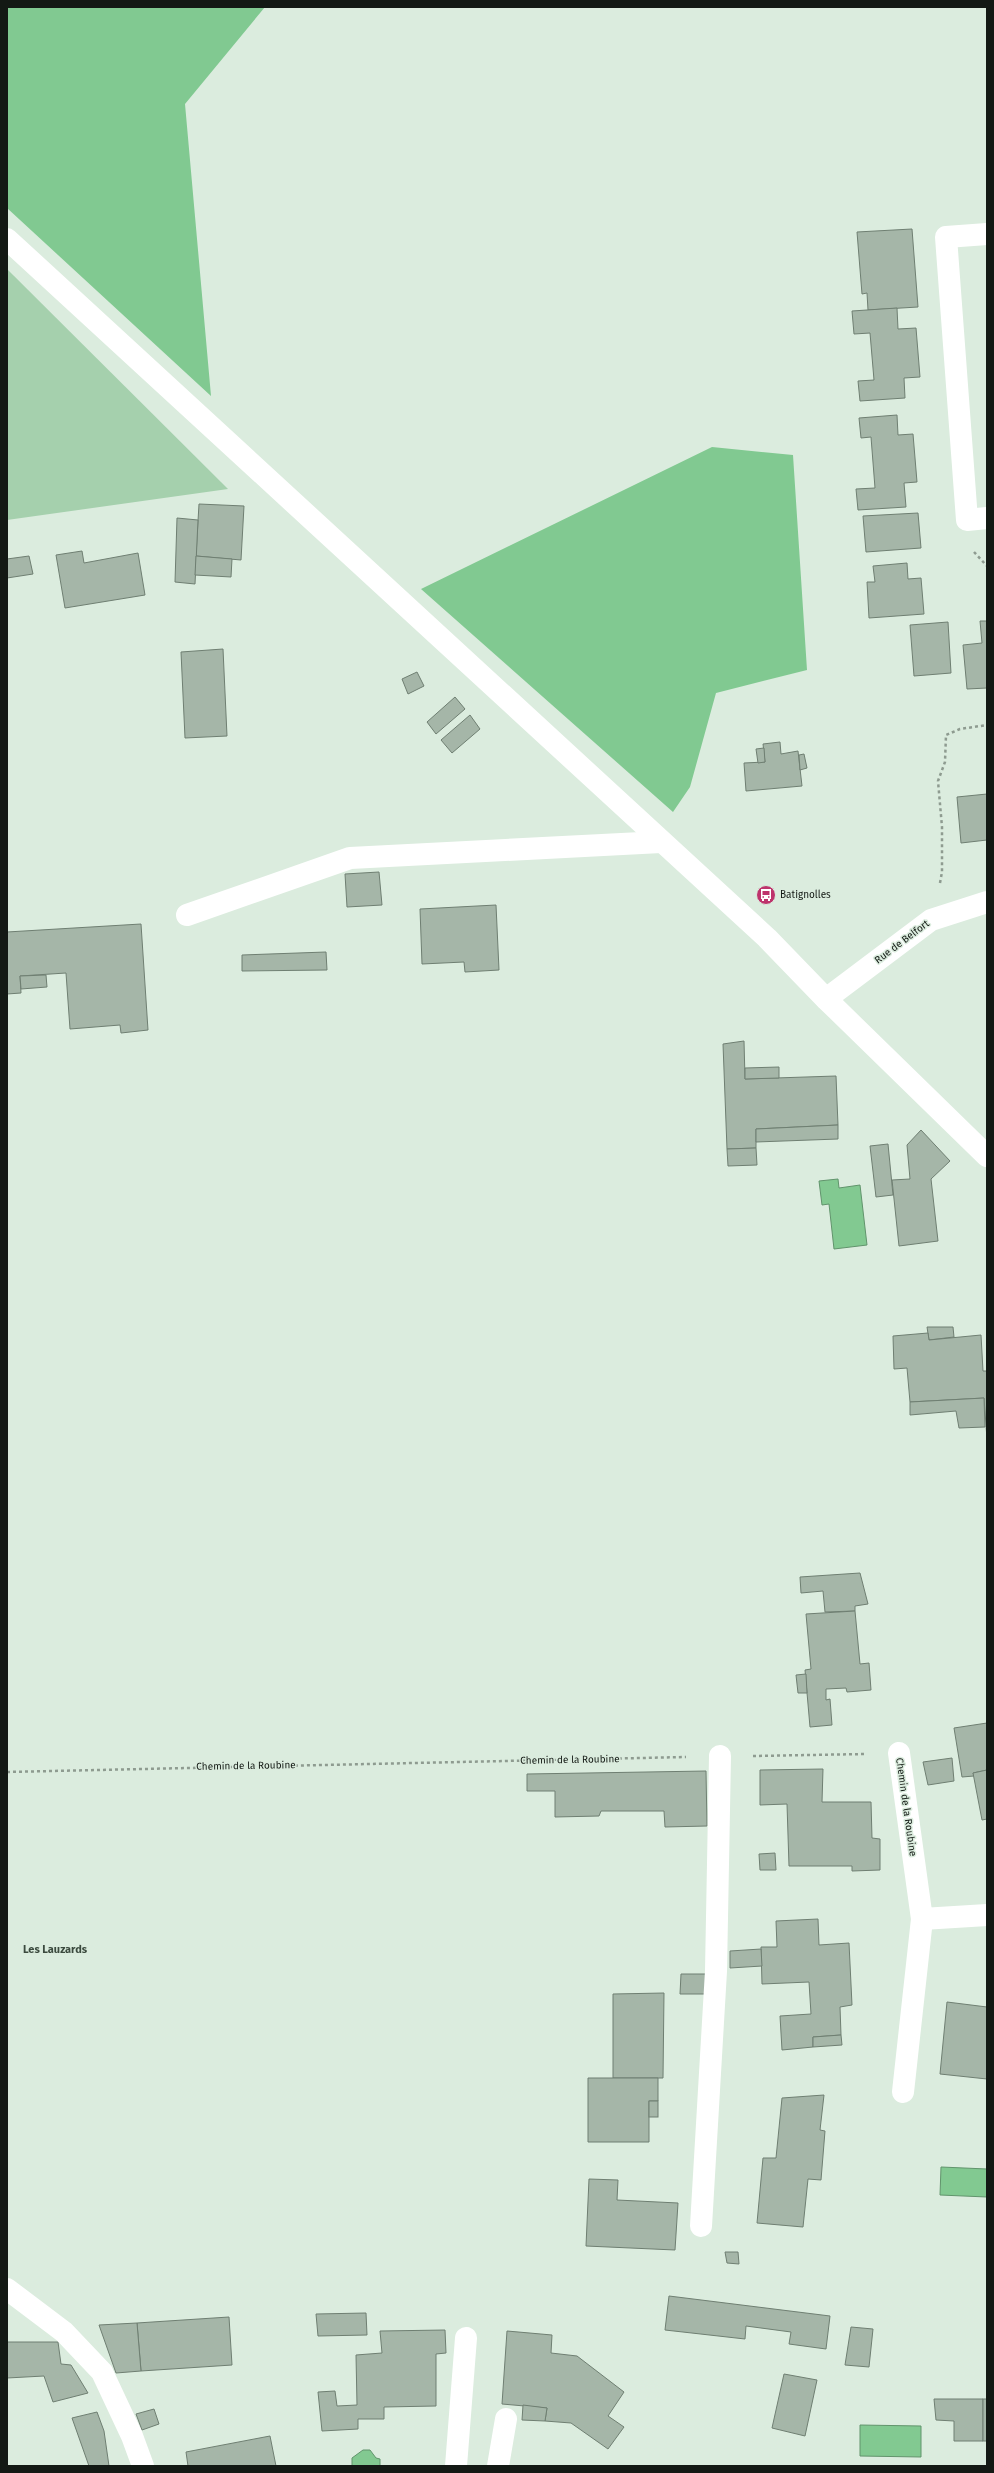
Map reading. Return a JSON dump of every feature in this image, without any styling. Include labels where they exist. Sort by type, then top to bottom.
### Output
[{"type":"street","points":[[987,234],[946,237],[967,520],[987,518]]},
{"type":"street","points":[[7,239],[767,938],[826,999],[987,1156]]},
{"type":"street","points":[[187,915],[350,858],[661,842]]},
{"type":"street","name":"Rue de Belfort","points":[[826,999],[931,920],[987,902]]},
{"type":"street","name":"Chemin de la Roubine","points":[[899,1753],[922,1919],[903,2092]]},
{"type":"street","points":[[701,2226],[716,1971],[720,1756]]},
{"type":"street","points":[[922,1919],[987,1915]]},
{"type":"street","points":[[7,2288],[64,2332],[102,2372],[132,2436],[143,2466]]},
{"type":"street","points":[[456,2466],[466,2338]]},
{"type":"street","points":[[498,2466],[506,2419]]},
{"type":"path","points":[[931,920],[942,872],[942,827],[938,781],[945,762],[946,735],[960,729],[987,725]]},
{"type":"path","name":"Chemin de la Roubine","points":[[7,1772],[899,1753]]},
{"type":"shaded area","points":[[7,7],[265,7],[185,104],[211,396],[7,208]]},
{"type":"shaded area","points":[[7,269],[228,489],[7,520]]},
{"type":"shaded area","points":[[712,447],[793,455],[807,670],[716,693],[690,787],[673,812],[421,589]]},
{"type":"shaded area","points":[[838,1179],[839,1188],[860,1185],[867,1245],[834,1249],[829,1204],[822,1205],[819,1181]]},
{"type":"shaded area","points":[[941,2167],[987,2169],[987,2197],[940,2195]]},
{"type":"shaded area","points":[[860,2425],[921,2426],[921,2457],[860,2456]]},
{"type":"shaded area","points":[[363,2450],[370,2450],[376,2458],[380,2459],[380,2466],[352,2466],[352,2458]]},
{"type":"building","points":[[912,229],[918,307],[868,310],[867,293],[862,294],[857,232]]},
{"type":"building","points":[[897,308],[898,329],[916,328],[920,377],[904,378],[905,398],[860,401],[858,381],[874,380],[870,333],[854,334],[852,311]]},
{"type":"building","points":[[897,415],[898,435],[913,434],[917,482],[904,483],[906,507],[858,510],[856,489],[875,488],[871,437],[861,438],[859,418]]},
{"type":"building","points":[[199,504],[244,506],[241,560],[196,556]]},
{"type":"building","points":[[918,513],[921,548],[866,552],[863,516]]},
{"type":"building","points":[[177,518],[198,520],[195,584],[175,582]]},
{"type":"building","points":[[82,551],[84,563],[138,553],[145,595],[65,608],[56,555]]},
{"type":"building","points":[[29,556],[33,574],[7,578],[7,559]]},
{"type":"building","points":[[196,556],[232,559],[231,577],[195,575]]},
{"type":"building","points":[[907,563],[908,579],[921,578],[924,614],[869,618],[867,582],[875,582],[873,566]]},
{"type":"building","points":[[980,621],[987,621],[987,688],[967,689],[963,645],[982,643]]},
{"type":"building","points":[[948,622],[951,673],[914,676],[910,625]]},
{"type":"building","points":[[223,649],[227,736],[185,738],[181,652]]},
{"type":"building","points":[[417,672],[424,686],[408,694],[402,679]]},
{"type":"building","points":[[455,697],[465,709],[436,734],[427,722]]},
{"type":"building","points":[[470,715],[480,729],[452,753],[441,740]]},
{"type":"building","points":[[780,742],[781,754],[798,751],[802,786],[746,791],[744,763],[765,762],[763,744]]},
{"type":"building","points":[[764,748],[765,762],[758,763],[756,749]]},
{"type":"building","points":[[804,754],[807,768],[800,770],[799,755]]},
{"type":"building","points":[[987,794],[987,840],[961,843],[957,797]]},
{"type":"building","points":[[379,872],[382,905],[347,907],[345,874]]},
{"type":"building","points":[[496,905],[499,970],[465,972],[464,962],[422,964],[420,909]]},
{"type":"building","points":[[141,924],[148,1030],[121,1033],[120,1025],[70,1029],[66,973],[20,976],[21,993],[7,994],[7,932]]},
{"type":"building","points":[[326,952],[327,970],[242,971],[242,955]]},
{"type":"building","points":[[46,975],[47,987],[21,989],[20,976]]},
{"type":"building","points":[[744,1041],[745,1079],[836,1076],[838,1125],[756,1129],[756,1148],[727,1149],[723,1044]]},
{"type":"building","points":[[779,1067],[779,1078],[745,1079],[745,1068]]},
{"type":"building","points":[[838,1125],[838,1139],[756,1142],[756,1129]]},
{"type":"building","points":[[921,1130],[950,1161],[931,1179],[938,1241],[899,1246],[892,1180],[910,1179],[907,1145]]},
{"type":"building","points":[[888,1144],[893,1195],[876,1197],[870,1146]]},
{"type":"building","points":[[756,1148],[757,1165],[728,1166],[727,1149]]},
{"type":"building","points":[[927,1327],[953,1327],[954,1337],[929,1340]]},
{"type":"building","points":[[928,1333],[929,1340],[981,1335],[983,1371],[987,1371],[987,1439],[984,1398],[910,1402],[907,1368],[894,1369],[893,1336]]},
{"type":"building","points":[[984,1398],[985,1427],[959,1428],[956,1411],[910,1415],[910,1402]]},
{"type":"building","points":[[860,1573],[868,1604],[855,1606],[855,1611],[825,1612],[823,1591],[801,1593],[800,1577]]},
{"type":"building","points":[[855,1611],[860,1664],[869,1663],[871,1690],[847,1692],[846,1688],[826,1689],[826,1700],[830,1699],[832,1725],[810,1727],[805,1670],[811,1669],[806,1614]]},
{"type":"building","points":[[806,1674],[807,1693],[798,1693],[796,1675]]},
{"type":"building","points":[[987,1723],[987,1770],[973,1773],[974,1776],[962,1777],[954,1728]]},
{"type":"building","points":[[952,1758],[954,1781],[928,1785],[923,1762]]},
{"type":"building","points":[[823,1769],[822,1802],[871,1802],[872,1838],[880,1839],[880,1870],[852,1871],[852,1866],[789,1866],[787,1804],[760,1805],[760,1770]]},
{"type":"building","points":[[987,1770],[987,1819],[982,1820],[973,1773]]},
{"type":"building","points":[[706,1771],[707,1826],[665,1827],[664,1811],[601,1811],[599,1816],[555,1817],[555,1791],[527,1791],[527,1774]]},
{"type":"building","points":[[775,1853],[776,1870],[760,1870],[759,1854]]},
{"type":"building","points":[[818,1919],[819,1945],[849,1943],[852,2005],[840,2007],[841,2035],[813,2037],[813,2047],[782,2050],[780,2016],[811,2014],[809,1982],[762,1984],[761,1947],[777,1947],[776,1921]]},
{"type":"building","points":[[761,1949],[762,1966],[730,1968],[730,1951]]},
{"type":"building","points":[[681,1974],[706,1974],[705,1994],[680,1994]]},
{"type":"building","points":[[664,1993],[663,2078],[613,2078],[613,1994]]},
{"type":"building","points":[[947,2002],[987,2007],[987,2079],[940,2074]]},
{"type":"building","points":[[841,2035],[842,2045],[813,2047],[813,2037]]},
{"type":"building","points":[[588,2078],[658,2078],[658,2101],[649,2101],[649,2142],[588,2142]]},
{"type":"building","points":[[824,2095],[820,2130],[825,2131],[821,2180],[808,2179],[803,2227],[757,2223],[763,2158],[776,2158],[782,2098]]},
{"type":"building","points":[[649,2101],[658,2101],[658,2117],[649,2117]]},
{"type":"building","points":[[589,2179],[618,2180],[617,2200],[678,2203],[675,2250],[586,2246]]},
{"type":"building","points":[[725,2252],[738,2252],[739,2264],[727,2263]]},
{"type":"building","points":[[669,2296],[830,2316],[826,2349],[789,2344],[791,2332],[746,2326],[745,2339],[665,2330]]},
{"type":"building","points":[[366,2313],[367,2335],[318,2336],[316,2314]]},
{"type":"building","points":[[229,2317],[232,2365],[141,2371],[137,2323]]},
{"type":"building","points":[[137,2323],[141,2371],[116,2373],[99,2325]]},
{"type":"building","points":[[851,2327],[873,2329],[869,2367],[845,2365]]},
{"type":"building","points":[[445,2330],[446,2353],[436,2354],[436,2406],[384,2407],[384,2419],[358,2419],[358,2429],[322,2431],[318,2392],[335,2391],[337,2406],[357,2405],[356,2355],[382,2353],[380,2331]]},
{"type":"building","points":[[507,2331],[552,2335],[551,2353],[577,2356],[624,2392],[608,2416],[624,2427],[608,2449],[571,2423],[545,2421],[547,2408],[502,2404]]},
{"type":"building","points":[[7,2342],[58,2342],[61,2364],[71,2365],[88,2393],[53,2402],[44,2376],[7,2378]]},
{"type":"building","points":[[784,2374],[817,2380],[805,2436],[772,2428]]},
{"type":"building","points":[[934,2399],[983,2399],[983,2441],[954,2441],[954,2421],[936,2420]]},
{"type":"building","points":[[983,2399],[987,2399],[987,2441],[983,2441]]},
{"type":"building","points":[[523,2405],[547,2408],[545,2421],[522,2420]]},
{"type":"building","points":[[154,2409],[159,2424],[142,2430],[136,2414]]},
{"type":"building","points":[[97,2412],[104,2431],[109,2466],[89,2466],[72,2418]]},
{"type":"building","points":[[270,2436],[276,2466],[188,2466],[186,2452]]},
{"type":"place","name":"Batignolles","points":[[766,895]]},
{"type":"district","name":"Les Lauzards","points":[[55,1949]]}]
